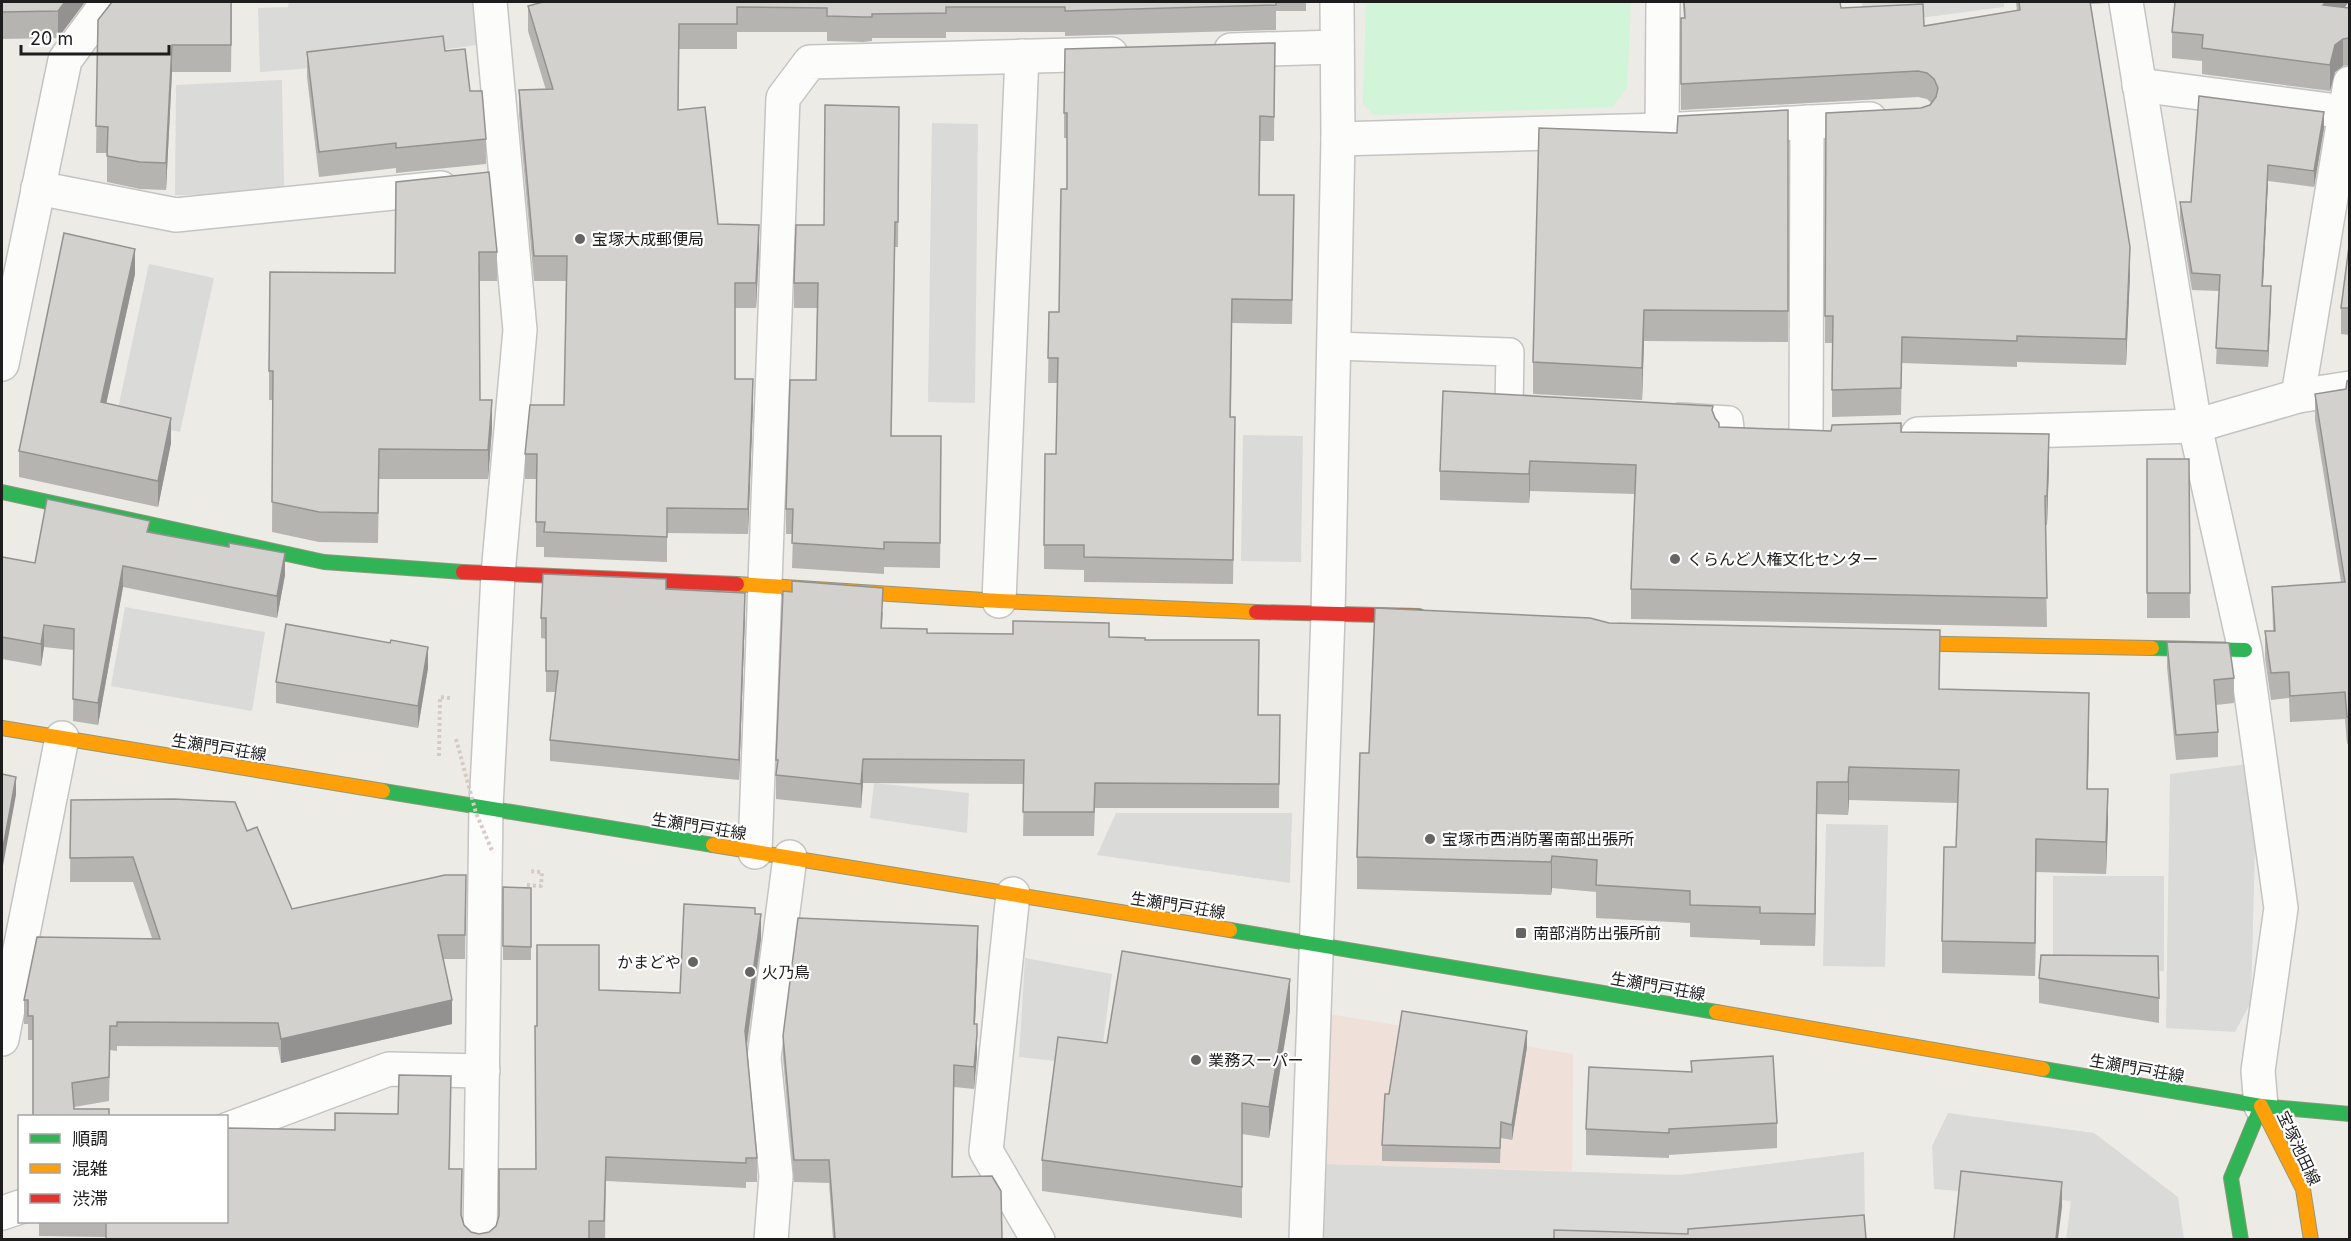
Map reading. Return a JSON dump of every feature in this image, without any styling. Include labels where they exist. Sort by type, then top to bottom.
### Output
[{"type":"main road","points":[[2,492],[324,562],[498,574],[765,585],[999,601],[1328,615],[1435,616]]},
{"type":"main road","points":[[1880,643],[2245,650]]},
{"type":"main road","name":"生瀬門戸荘線","points":[[2,728],[1317,944],[2261,1106],[2349,1114]]},
{"type":"main road","points":[[2241,1239],[2231,1178],[2261,1106]]},
{"type":"main road","name":"宝塚池田線","points":[[2261,1106],[2303,1189],[2311,1239]]},
{"type":"street","points":[[2,364],[65,60],[108,2]]},
{"type":"street","points":[[480,1239],[486,807],[498,574],[520,330],[487,183],[490,2]]},
{"type":"street","points":[[1306,1239],[1328,615],[1338,139],[1337,2]]},
{"type":"street","points":[[1662,130],[1663,2]]},
{"type":"street","points":[[2126,2],[2195,426],[2245,650],[2281,908],[2258,1071],[2261,1106]]},
{"type":"street","points":[[1197,51],[1337,47]]},
{"type":"street","points":[[755,852],[783,98],[810,62],[1139,53]]},
{"type":"street","points":[[999,601],[1022,56]]},
{"type":"street","points":[[2139,85],[2347,97],[2298,396]]},
{"type":"street","points":[[1338,139],[1662,130],[1897,117]]},
{"type":"street","points":[[1806,437],[1807,122]]},
{"type":"street","points":[[38,188],[176,215],[487,183]]},
{"type":"street","points":[[1888,435],[2195,426],[2298,396],[2349,388]]},
{"type":"street","points":[[1756,438],[1841,436]]},
{"type":"street","points":[[2,1039],[62,738]]},
{"type":"street","points":[[771,1239],[776,1176],[764,1058],[790,857]]},
{"type":"street","points":[[1013,894],[986,1151],[1038,1239]]},
{"type":"street","points":[[228,1129],[389,1069],[483,1071]]},
{"type":"street","points":[[2,1213],[18,1208]]},
{"type":"lane","points":[[1334,346],[1510,352],[1509,408],[1555,411]]},
{"type":"lane","points":[[1660,416],[1729,420],[1756,438]]},
{"type":"path","points":[[456,739],[476,813],[493,853]]},
{"type":"shaded area","points":[[289,2],[473,2],[477,45],[301,69],[260,72],[258,8],[288,7]]},
{"type":"shaded area","points":[[1862,2],[2004,2],[2004,7],[1865,25]]},
{"type":"shaded area","points":[[282,80],[284,189],[231,196],[175,195],[176,85]]},
{"type":"shaded area","points":[[932,123],[978,124],[975,403],[928,402]]},
{"type":"shaded area","points":[[149,264],[214,278],[180,432],[116,418]]},
{"type":"shaded area","points":[[1243,435],[1303,436],[1301,562],[1241,561]]},
{"type":"shaded area","points":[[125,607],[265,632],[252,711],[111,686]]},
{"type":"shaded area","points":[[2248,764],[2256,809],[2251,1002],[2235,1032],[2166,1028],[2170,774]]},
{"type":"shaded area","points":[[874,783],[969,793],[967,833],[870,818]]},
{"type":"shaded area","points":[[1116,813],[1292,813],[1290,883],[1097,855]]},
{"type":"shaded area","points":[[1826,824],[1888,825],[1885,967],[1823,966]]},
{"type":"shaded area","points":[[2053,876],[2164,876],[2164,971],[2053,970]]},
{"type":"shaded area","points":[[1025,958],[1112,974],[1100,1066],[1019,1057]]},
{"type":"shaded area","points":[[1329,1014],[1573,1054],[1572,1171],[1324,1164]]},
{"type":"shaded area","points":[[1948,1113],[2094,1133],[2178,1197],[2184,1239],[2066,1239],[2071,1201],[1934,1189],[1932,1146]]},
{"type":"shaded area","points":[[1864,1152],[1865,1234],[1780,1240],[1323,1240],[1324,1164],[1680,1175]]},
{"type":"green space","points":[[1366,2],[1631,2],[1627,88],[1612,107],[1374,115],[1363,104]]},
{"type":"building","points":[[2,2],[65,2],[58,11],[2,12]]},
{"type":"building","points":[[112,2],[231,2],[231,45],[172,45],[166,163],[140,162],[107,156],[108,127],[96,126],[98,20]]},
{"type":"building","points":[[543,2],[1276,2],[1276,5],[1065,11],[1065,7],[946,7],[946,13],[872,14],[872,17],[827,16],[827,8],[737,7],[737,24],[679,24],[678,110],[705,107],[718,224],[759,225],[756,283],[735,283],[735,379],[753,379],[748,509],[667,508],[667,537],[544,532],[545,522],[536,522],[537,454],[525,454],[530,405],[564,405],[567,256],[534,256],[519,90],[553,89],[528,6]]},
{"type":"building","points":[[1684,2],[1840,2],[1841,8],[1923,4],[1924,26],[2020,10],[2019,2],[2090,2],[2130,247],[2126,339],[2017,336],[2017,341],[1902,337],[1901,388],[1832,390],[1833,316],[1825,316],[1826,113],[1921,108],[1930,105],[1936,97],[1938,88],[1934,79],[1927,73],[1918,71],[1681,84],[1681,18],[1685,18]]},
{"type":"building","points":[[2175,2],[2326,2],[2323,5],[2349,8],[2349,38],[2335,45],[2330,65],[2202,48],[2203,35],[2172,32]]},
{"type":"building","points":[[443,36],[445,51],[465,49],[470,91],[482,91],[486,139],[396,148],[396,143],[319,152],[307,52]]},
{"type":"building","points":[[1275,43],[1274,117],[1260,116],[1259,195],[1294,195],[1292,300],[1232,299],[1230,417],[1235,417],[1233,560],[1084,557],[1084,545],[1044,545],[1045,454],[1056,454],[1058,358],[1048,358],[1049,312],[1059,312],[1061,189],[1067,189],[1067,113],[1064,113],[1065,49]]},
{"type":"building","points":[[2199,96],[2324,112],[2314,171],[2268,165],[2262,286],[2271,286],[2268,351],[2216,348],[2220,275],[2192,273],[2180,202],[2191,202]]},
{"type":"building","points":[[825,105],[899,107],[891,436],[941,436],[940,543],[884,542],[884,549],[792,543],[793,509],[786,509],[790,380],[816,380],[818,283],[794,283],[796,225],[824,225]]},
{"type":"building","points":[[1788,110],[1788,311],[1644,310],[1642,368],[1533,362],[1539,128],[1677,133],[1678,116]]},
{"type":"building","points":[[489,172],[497,252],[479,252],[480,400],[492,400],[488,450],[379,449],[378,513],[319,512],[272,502],[273,371],[269,371],[270,272],[395,273],[396,182]]},
{"type":"building","points":[[64,233],[135,249],[101,402],[171,418],[158,481],[19,451]]},
{"type":"building","points":[[2349,246],[2349,308],[2341,308]]},
{"type":"building","points":[[2349,380],[2349,717],[2347,717],[2345,692],[2290,696],[2289,672],[2271,673],[2265,631],[2275,631],[2272,587],[2345,582],[2315,394],[2346,389]]},
{"type":"building","points":[[1443,391],[1713,406],[1712,410],[1719,427],[1831,431],[1832,425],[1901,423],[1901,432],[2049,434],[2047,496],[2045,496],[2047,598],[1631,589],[1636,465],[1530,461],[1529,474],[1440,471]]},
{"type":"building","points":[[2147,459],[2189,459],[2190,593],[2147,593]]},
{"type":"building","points":[[47,499],[150,521],[147,532],[229,547],[229,543],[285,553],[277,596],[123,566],[98,703],[73,699],[74,629],[44,625],[41,644],[2,637],[2,557],[35,563]]},
{"type":"building","points":[[543,574],[666,579],[666,589],[745,593],[739,760],[550,740],[558,671],[546,671],[546,618],[541,618]]},
{"type":"building","points":[[792,581],[883,588],[881,628],[927,629],[927,633],[1013,634],[1013,621],[1109,623],[1109,637],[1145,638],[1145,640],[1259,640],[1258,715],[1280,715],[1279,784],[1095,783],[1094,812],[1023,812],[1024,760],[863,759],[861,784],[776,775],[783,591],[792,592]]},
{"type":"building","points":[[1375,608],[1590,618],[1609,623],[1940,630],[1939,689],[2089,693],[2087,789],[2108,789],[2106,842],[2036,839],[2035,943],[1942,941],[1944,847],[1956,847],[1959,770],[1849,767],[1848,782],[1817,782],[1815,914],[1760,913],[1760,907],[1690,905],[1690,891],[1596,885],[1597,860],[1552,856],[1551,862],[1357,857],[1360,753],[1369,753]]},
{"type":"building","points":[[286,624],[390,643],[391,640],[428,647],[418,706],[276,682]]},
{"type":"building","points":[[2167,642],[2229,643],[2234,678],[2214,680],[2218,732],[2176,735]]},
{"type":"building","points":[[2,774],[16,777],[2,853]]},
{"type":"building","points":[[174,799],[235,802],[247,831],[257,827],[292,909],[445,875],[466,875],[465,935],[438,935],[452,1000],[281,1039],[278,1023],[117,1022],[117,1026],[110,1026],[109,1077],[72,1083],[74,1109],[109,1109],[109,1115],[33,1115],[33,1016],[28,1016],[28,1000],[24,1000],[37,937],[160,939],[133,857],[70,858],[71,800]]},
{"type":"building","points":[[503,887],[531,888],[531,947],[503,946]]},
{"type":"building","points":[[684,904],[755,908],[755,914],[761,914],[745,1031],[757,1158],[746,1158],[746,1163],[606,1157],[604,1221],[589,1221],[589,1239],[106,1239],[106,1223],[228,1223],[228,1128],[335,1130],[335,1113],[398,1114],[399,1075],[451,1076],[449,1169],[462,1169],[461,1215],[464,1225],[471,1232],[479,1234],[489,1232],[496,1226],[499,1216],[499,1169],[536,1169],[537,945],[599,945],[599,990],[680,993]]},
{"type":"building","points":[[798,918],[978,926],[974,1024],[977,1024],[977,1035],[974,1067],[954,1065],[952,1177],[992,1176],[1001,1191],[1002,1239],[835,1239],[829,1160],[794,1160],[783,1036]]},
{"type":"building","points":[[1122,951],[1290,979],[1269,1107],[1242,1103],[1242,1187],[1042,1160],[1058,1037],[1107,1043]]},
{"type":"building","points":[[2041,955],[2158,956],[2159,998],[2039,978]]},
{"type":"building","points":[[1402,1011],[1527,1031],[1512,1125],[1501,1122],[1500,1148],[1382,1145],[1385,1094],[1389,1094]]},
{"type":"building","points":[[1773,1056],[1777,1123],[1669,1129],[1669,1133],[1586,1129],[1589,1067],[1692,1072],[1691,1061]]},
{"type":"building","points":[[1961,1171],[2062,1182],[2056,1239],[1954,1239]]},
{"type":"building","points":[[1864,1215],[1866,1239],[1554,1239],[1554,1230],[1688,1234],[1688,1229]]},
{"type":"traffic: fast","points":[[2,492],[324,562],[463,572]]},
{"type":"traffic: fast","points":[[2152,648],[2245,650]]},
{"type":"traffic: fast","points":[[383,791],[713,845]]},
{"type":"traffic: fast","points":[[1230,930],[1716,1012]]},
{"type":"traffic: fast","points":[[2043,1069],[2261,1106],[2350,1114]]},
{"type":"traffic: fast","points":[[2241,1240],[2231,1178],[2261,1106]]},
{"type":"traffic: slow","points":[[737,584],[999,601],[1256,612]]},
{"type":"traffic: slow","points":[[1896,643],[2152,648]]},
{"type":"traffic: slow","points":[[2,728],[383,791]]},
{"type":"traffic: slow","points":[[713,845],[1230,930]]},
{"type":"traffic: slow","points":[[1716,1012],[2043,1069]]},
{"type":"traffic: slow","points":[[2261,1106],[2303,1189],[2311,1240]]},
{"type":"traffic: jam","points":[[463,572],[737,584]]},
{"type":"traffic: jam","points":[[1256,612],[1419,616]]},
{"type":"place","name":"宝塚大成郵便局","points":[[580,239]]},
{"type":"place","name":"くらんど人権文化センター","points":[[1675,559]]},
{"type":"place","name":"宝塚市西消防署南部出張所","points":[[1430,839]]},
{"type":"place","name":"南部消防出張所前","points":[[1521,933]]},
{"type":"place","name":"かまどや","points":[[693,962]]},
{"type":"place","name":"火乃鳥","points":[[750,972]]},
{"type":"place","name":"業務スーパー","points":[[1196,1060]]}]
